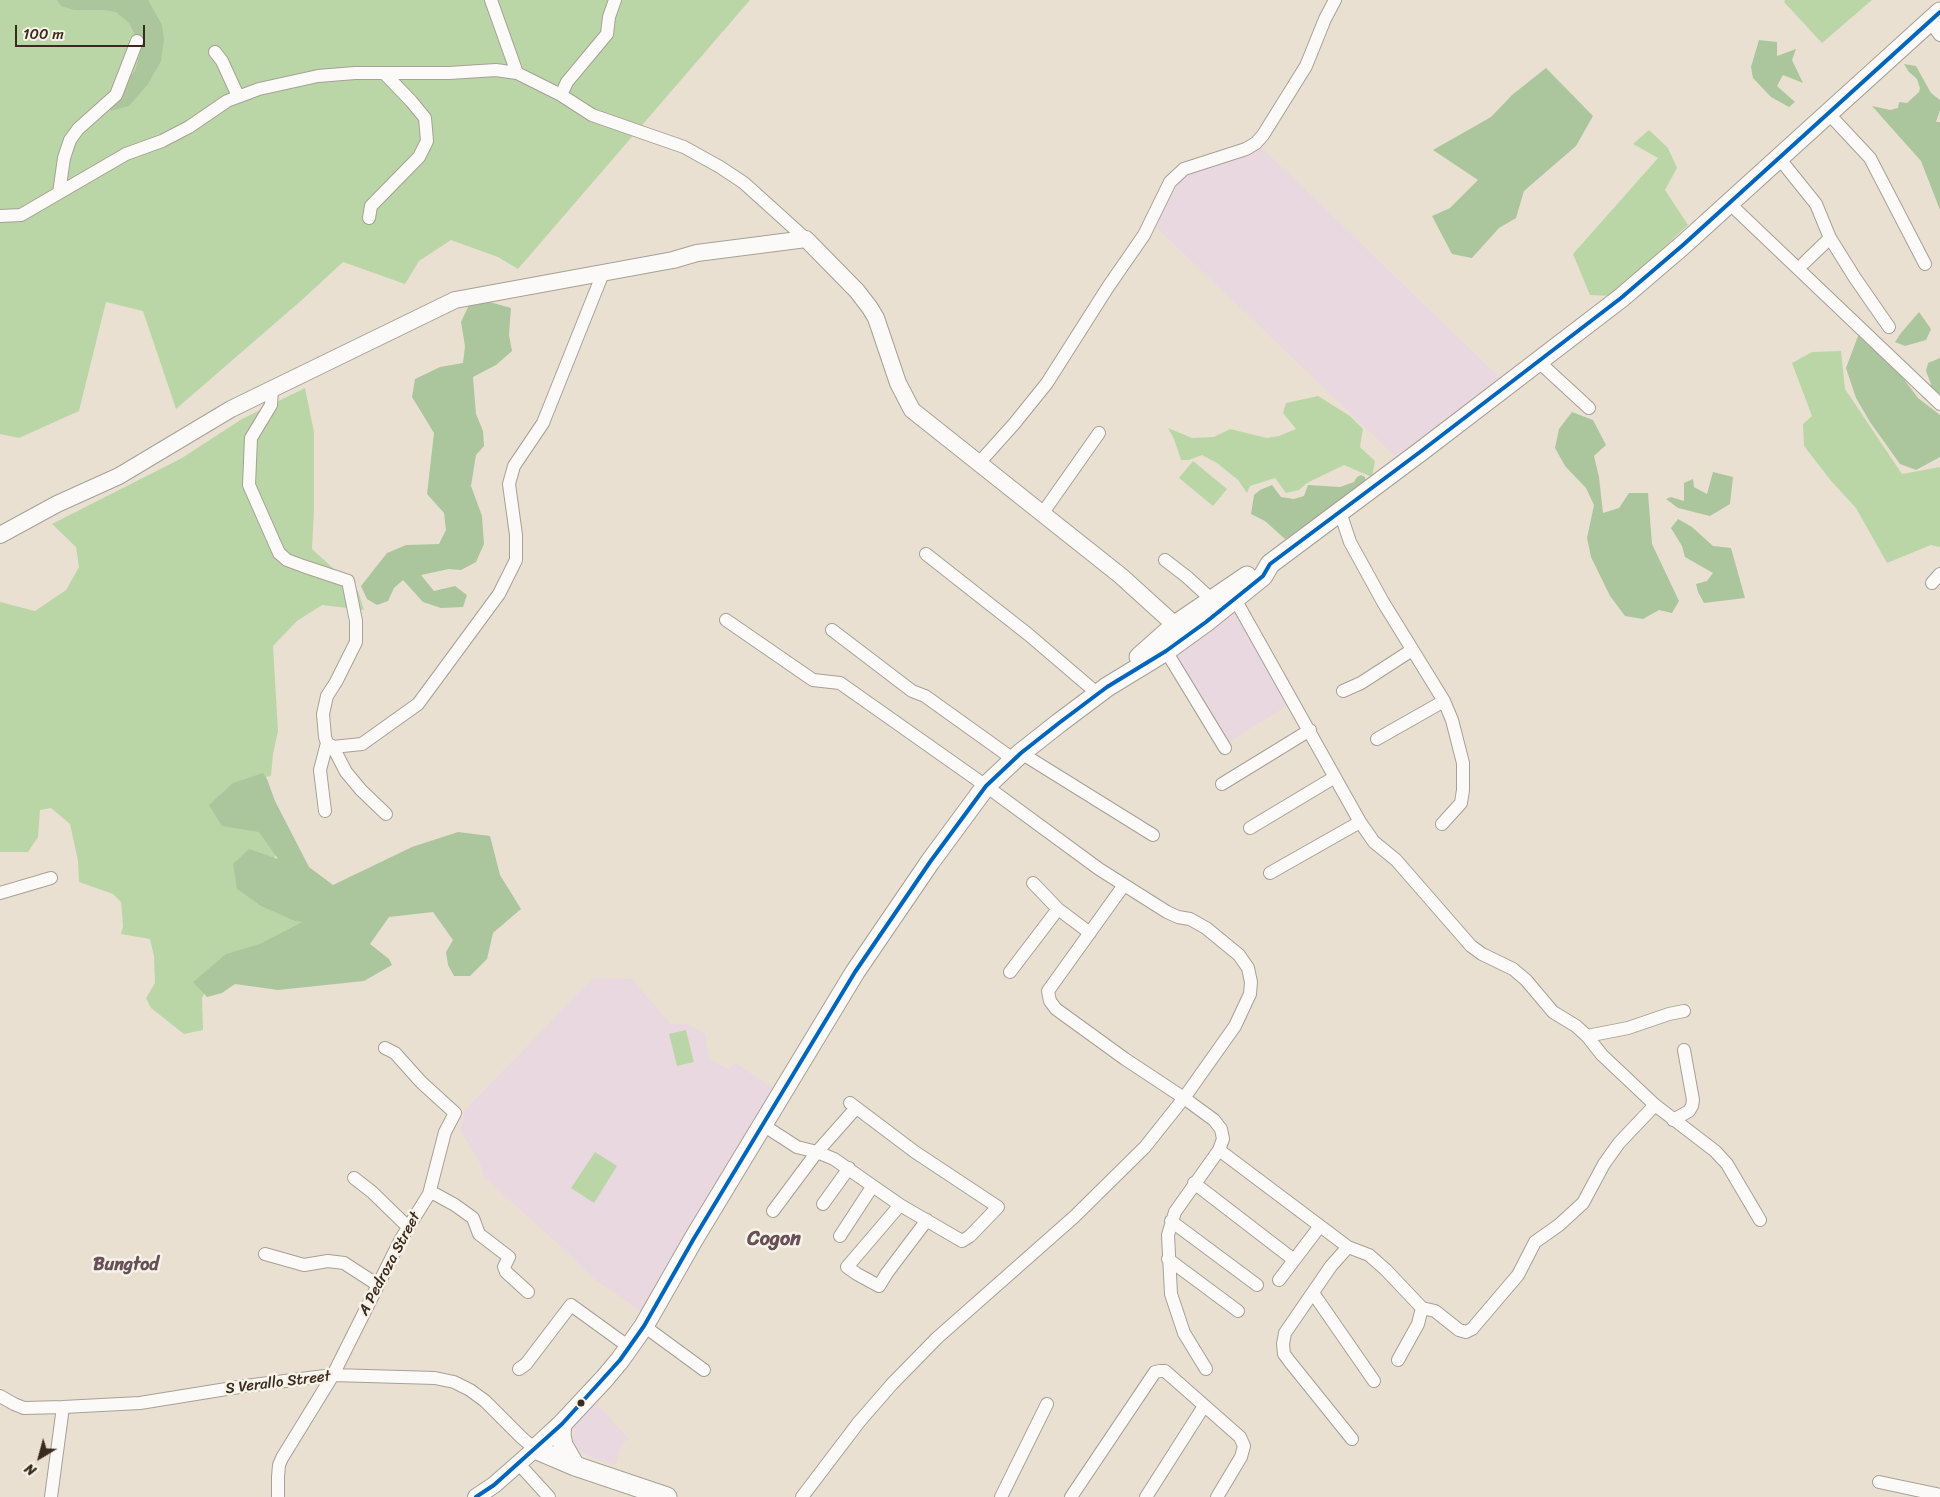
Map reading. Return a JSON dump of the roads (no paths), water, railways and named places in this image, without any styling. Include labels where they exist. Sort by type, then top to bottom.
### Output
[{"type":"highway","points":[[666,1497],[575,1466],[535,1449],[562,1424],[605,1378],[644,1326],[693,1240],[855,972],[930,862],[986,786],[1017,756],[1102,690],[1232,594],[1257,569],[1270,564],[1340,512],[1540,362],[1621,298],[1828,113],[1936,23]]},
{"type":"highway","points":[[1196,620],[1211,599],[1232,594]]},
{"type":"highway","points":[[1102,690],[1166,651],[1180,632]]},
{"type":"highway","points":[[562,1424],[561,1436],[563,1445],[575,1466]]},
{"type":"main road","points":[[0,535],[57,504],[119,476],[231,409],[454,300],[673,260],[697,253],[806,239],[857,291],[870,308],[876,318],[898,384],[912,410],[1121,576],[1180,632]]},
{"type":"main road","points":[[476,1497],[535,1449]]},
{"type":"street","points":[[491,0],[517,73]]},
{"type":"street","points":[[561,95],[567,82],[607,34],[609,17],[615,0]]},
{"type":"street","points":[[979,464],[1047,383],[1108,287],[1144,236],[1170,182],[1184,169],[1246,149],[1256,143],[1263,135],[1306,66],[1325,18],[1335,0]]},
{"type":"street","points":[[59,193],[64,158],[70,140],[78,129],[116,95],[137,41]]},
{"type":"street","points":[[215,52],[222,61],[238,96]]},
{"type":"street","points":[[0,216],[21,215],[126,154],[162,141],[188,127],[238,96],[287,81],[355,73],[448,73],[496,70],[517,73],[561,95],[592,115],[684,147],[720,167],[758,194],[806,239]]},
{"type":"street","points":[[369,218],[370,206],[419,157],[427,141],[425,118],[384,73]]},
{"type":"street","points":[[1828,113],[1870,158],[1926,264]]},
{"type":"street","points":[[1779,158],[1816,204],[1830,238],[1854,278],[1889,327]]},
{"type":"street","points":[[1729,203],[1940,404]]},
{"type":"street","points":[[1804,264],[1830,238]]},
{"type":"street","points":[[330,745],[362,744],[418,704],[499,594],[516,560],[516,535],[509,484],[514,466],[543,423],[603,273]]},
{"type":"street","points":[[1540,362],[1590,408]]},
{"type":"street","points":[[273,388],[268,417],[255,439],[251,438],[249,485],[279,553],[288,560],[348,581],[356,620],[356,642],[327,696],[323,714],[325,737],[346,772],[361,790],[386,814]]},
{"type":"street","points":[[1042,514],[1099,433]]},
{"type":"street","points":[[1340,512],[1350,542],[1382,602],[1444,701],[1452,720],[1463,762],[1463,790],[1461,803],[1442,824]]},
{"type":"street","points":[[926,554],[1102,690]]},
{"type":"street","points":[[1165,560],[1187,576],[1211,599]]},
{"type":"street","points":[[1232,594],[1360,822],[1374,842],[1396,860],[1471,946],[1482,954],[1513,969],[1526,980],[1553,1012],[1576,1026],[1587,1036],[1612,1065],[1655,1105],[1715,1151],[1727,1164],[1760,1220]]},
{"type":"street","points":[[726,620],[813,680],[840,683],[1124,886],[1167,912],[1178,917],[1190,919],[1206,928],[1240,955],[1248,968],[1250,994],[1244,1009],[1218,1051],[1184,1098],[1144,1147],[1074,1217],[937,1338],[892,1384],[836,1451],[802,1497]]},
{"type":"street","points":[[832,630],[912,691],[925,696],[1017,756],[1153,835]]},
{"type":"street","points":[[1342,691],[1361,683],[1412,650]]},
{"type":"street","points":[[1166,651],[1225,748]]},
{"type":"street","points":[[1377,738],[1444,701]]},
{"type":"street","points":[[1222,784],[1310,730]]},
{"type":"street","points":[[325,811],[320,770],[330,745]]},
{"type":"street","points":[[1250,828],[1335,777]]},
{"type":"street","points":[[1270,872],[1360,822]]},
{"type":"street","points":[[0,893],[51,878]]},
{"type":"street","points":[[1033,883],[1058,909],[1090,933]]},
{"type":"street","points":[[1124,886],[1048,992],[1050,1001],[1056,1009],[1125,1059],[1184,1098],[1214,1120],[1221,1129],[1222,1139],[1219,1150],[1175,1212],[1168,1235],[1171,1294],[1184,1333],[1206,1369]]},
{"type":"street","points":[[1010,972],[1058,909]]},
{"type":"street","points":[[1587,1036],[1628,1028],[1684,1011]]},
{"type":"street","name":"A Pedroza Street","points":[[278,1497],[279,1465],[333,1375],[408,1226],[429,1194],[445,1132],[455,1113],[421,1082],[395,1053],[386,1048]]},
{"type":"street","points":[[1673,1120],[1689,1111],[1694,1100],[1684,1050]]},
{"type":"street","points":[[762,1125],[797,1146],[817,1152],[849,1168],[872,1187],[962,1241],[970,1236],[998,1207],[939,1169],[853,1105],[817,1152],[773,1211]]},
{"type":"street","points":[[1219,1150],[1348,1247],[1369,1255],[1422,1308],[1435,1311],[1459,1330],[1466,1332],[1472,1329],[1518,1275],[1535,1242],[1560,1226],[1583,1203],[1604,1164],[1620,1143],[1655,1105]]},
{"type":"street","points":[[823,1204],[849,1168]]},
{"type":"street","points":[[354,1178],[408,1226]]},
{"type":"street","points":[[1194,1183],[1294,1260]]},
{"type":"street","points":[[840,1236],[872,1187]]},
{"type":"street","points":[[429,1194],[434,1194],[455,1205],[473,1218],[479,1234],[509,1257],[504,1267],[506,1272],[528,1292]]},
{"type":"street","points":[[900,1205],[847,1267],[879,1286],[926,1220]]},
{"type":"street","points":[[1171,1221],[1257,1285]]},
{"type":"street","points":[[1279,1280],[1320,1226]]},
{"type":"street","points":[[1348,1247],[1331,1266],[1285,1332],[1282,1344],[1284,1354],[1306,1384],[1352,1439]]},
{"type":"street","points":[[265,1254],[304,1265],[328,1261],[344,1263],[378,1285]]},
{"type":"street","points":[[1168,1259],[1238,1311]]},
{"type":"street","points":[[1313,1293],[1374,1381]]},
{"type":"street","points":[[519,1369],[526,1364],[571,1305],[629,1347]]},
{"type":"street","points":[[1398,1360],[1418,1324],[1422,1308]]},
{"type":"street","points":[[644,1326],[704,1370]]},
{"type":"street","points":[[1071,1497],[1155,1372],[1165,1371],[1235,1431],[1244,1446],[1241,1458],[1217,1497]]},
{"type":"street","name":"S Verallo Street","points":[[0,1396],[24,1408],[63,1407],[140,1403],[245,1386],[333,1375],[434,1378],[454,1382],[485,1401],[535,1449]]},
{"type":"street","points":[[1000,1497],[1047,1404]]},
{"type":"street","points":[[1146,1497],[1204,1406]]},
{"type":"street","points":[[50,1497],[63,1407]]},
{"type":"street","points":[[518,1463],[549,1497]]},
{"type":"street","points":[[1879,1482],[1940,1495]]},
{"type":"district","name":"Cogon","points":[[774,1240]]},
{"type":"district","name":"Bungtod","points":[[126,1265]]}]
